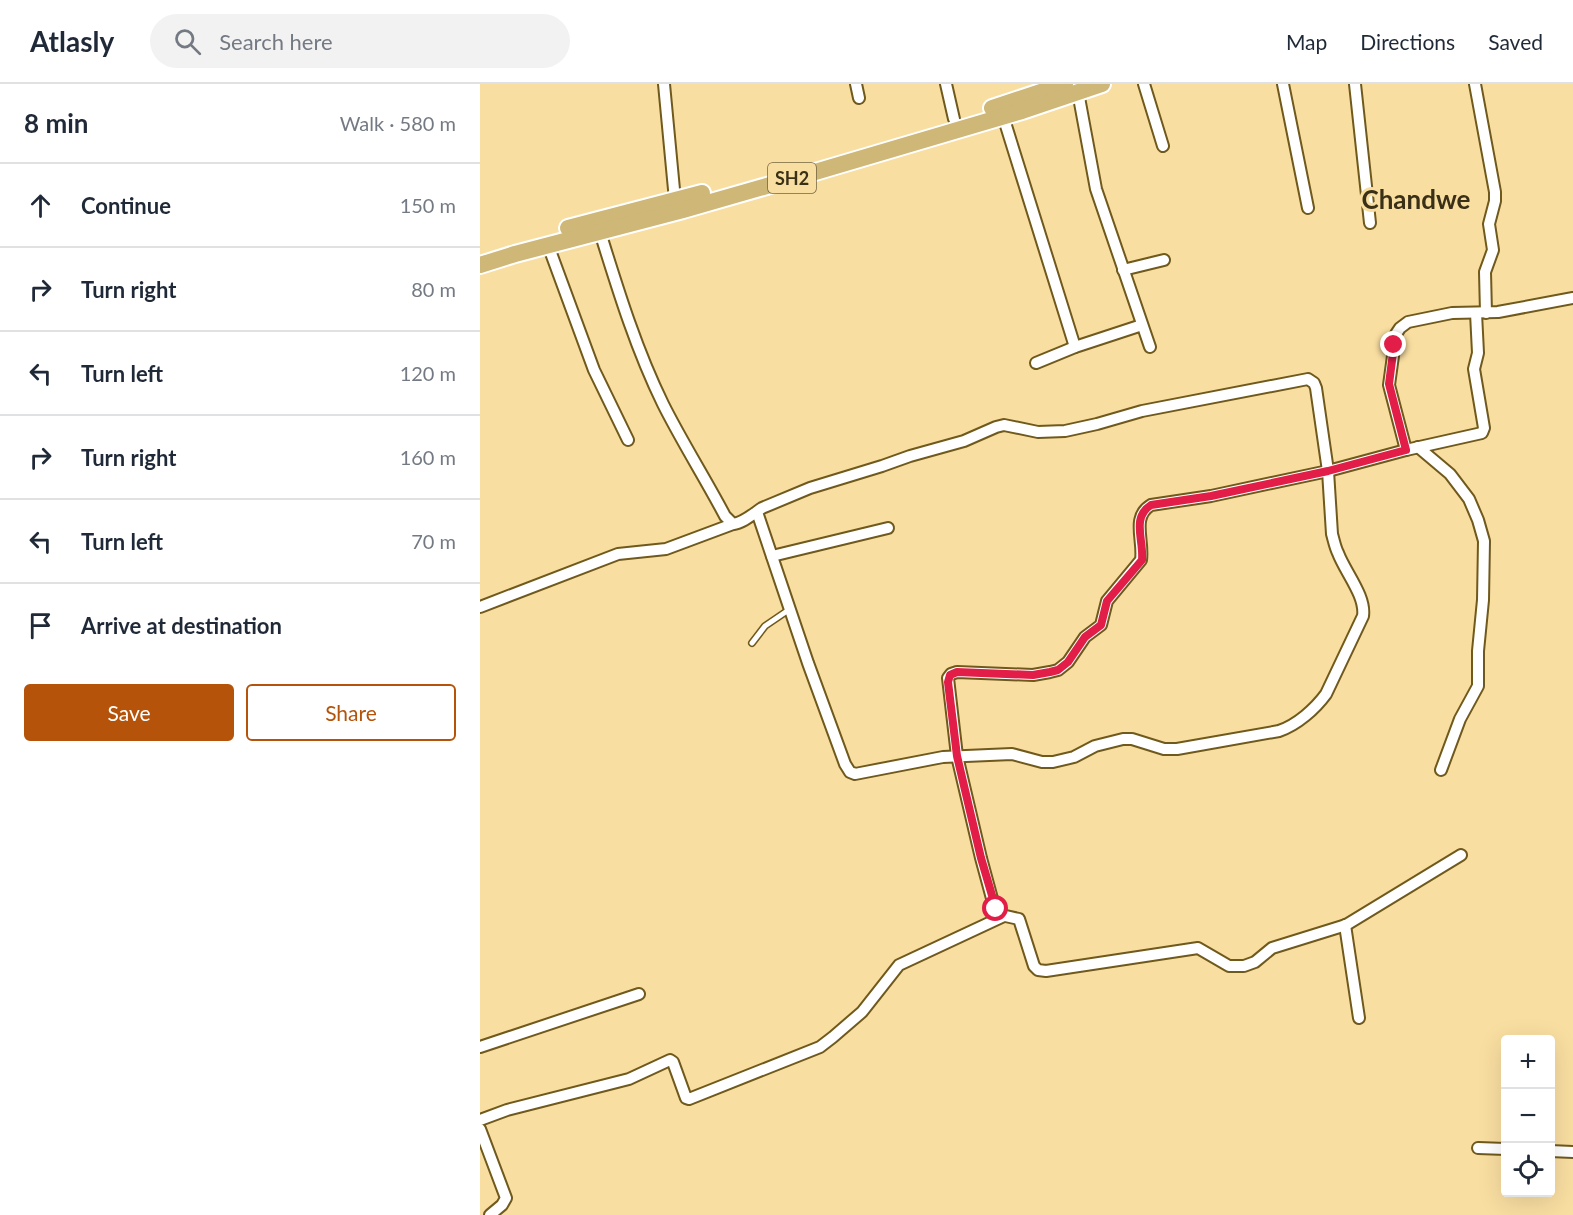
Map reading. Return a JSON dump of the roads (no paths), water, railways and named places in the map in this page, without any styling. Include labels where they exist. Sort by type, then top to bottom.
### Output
[{"type":"main road","name":"SH2","points":[[480,265],[513,249],[675,200],[954,119],[1072,88],[1102,84]]},
{"type":"main road","name":"SH2","points":[[480,253],[548,245],[682,210],[1003,116],[1072,88]]},
{"type":"street","points":[[664,84],[675,200]]},
{"type":"street","points":[[856,84],[859,98]]},
{"type":"street","points":[[946,84],[954,119]]},
{"type":"street","points":[[1144,84],[1163,146]]},
{"type":"street","points":[[1283,84],[1308,208]]},
{"type":"street","points":[[1355,84],[1370,223]]},
{"type":"street","points":[[1461,855],[1345,925],[1272,948],[1255,962],[1240,967],[1229,966],[1198,948],[1038,970],[1034,966],[1019,919],[998,913],[994,906],[957,756],[948,682],[950,675],[957,672],[1041,675],[1058,670],[1068,662],[1085,637],[1101,625],[1107,601],[1142,560],[1141,515],[1151,505],[1211,496],[1328,471],[1418,447],[1479,434],[1484,430],[1474,369],[1478,353],[1485,272],[1492,250],[1489,224],[1495,192],[1475,84]]},
{"type":"street","points":[[1072,88],[1095,189],[1150,347]]},
{"type":"street","points":[[1003,116],[1075,347]]},
{"type":"street","points":[[600,232],[619,296],[662,403],[725,516],[733,524]]},
{"type":"street","points":[[548,245],[594,370],[628,440]]},
{"type":"street","points":[[1123,270],[1164,260]]},
{"type":"street","points":[[1406,450],[1389,384],[1397,330],[1408,322],[1455,312],[1498,312],[1573,298]]},
{"type":"street","points":[[1036,363],[1075,347],[1142,325]]},
{"type":"street","points":[[480,608],[618,554],[666,549],[738,524],[757,512],[810,488],[964,441],[996,427],[1004,425],[1038,432],[1065,431],[1142,411],[1306,379],[1312,381],[1316,388],[1328,471],[1334,544],[1362,602],[1364,612],[1326,694],[1297,722],[1279,730],[1177,749],[1164,749],[1132,739],[1123,739],[1095,746],[1074,757],[1053,762],[1042,762],[1012,754],[957,756],[859,774],[850,772],[845,764],[757,512]]},
{"type":"street","points":[[1418,447],[1450,474],[1469,499],[1484,541],[1478,686],[1460,719],[1441,770]]},
{"type":"street","points":[[772,556],[888,528]]},
{"type":"street","points":[[480,1120],[507,1110],[629,1079],[670,1060],[673,1062],[686,1098],[707,1092],[820,1047],[862,1012],[899,965],[1004,916]]},
{"type":"street","points":[[1345,925],[1359,1018]]},
{"type":"street","points":[[480,1047],[639,994]]},
{"type":"street","points":[[480,1130],[506,1198],[502,1205],[489,1215]]},
{"type":"street","points":[[1478,1148],[1501,1149]]},
{"type":"street","points":[[1555,1151],[1573,1152]]},
{"type":"lane","points":[[752,643],[765,626],[790,609]]},
{"type":"district","name":"Chandwe","points":[[1416,199]]}]
